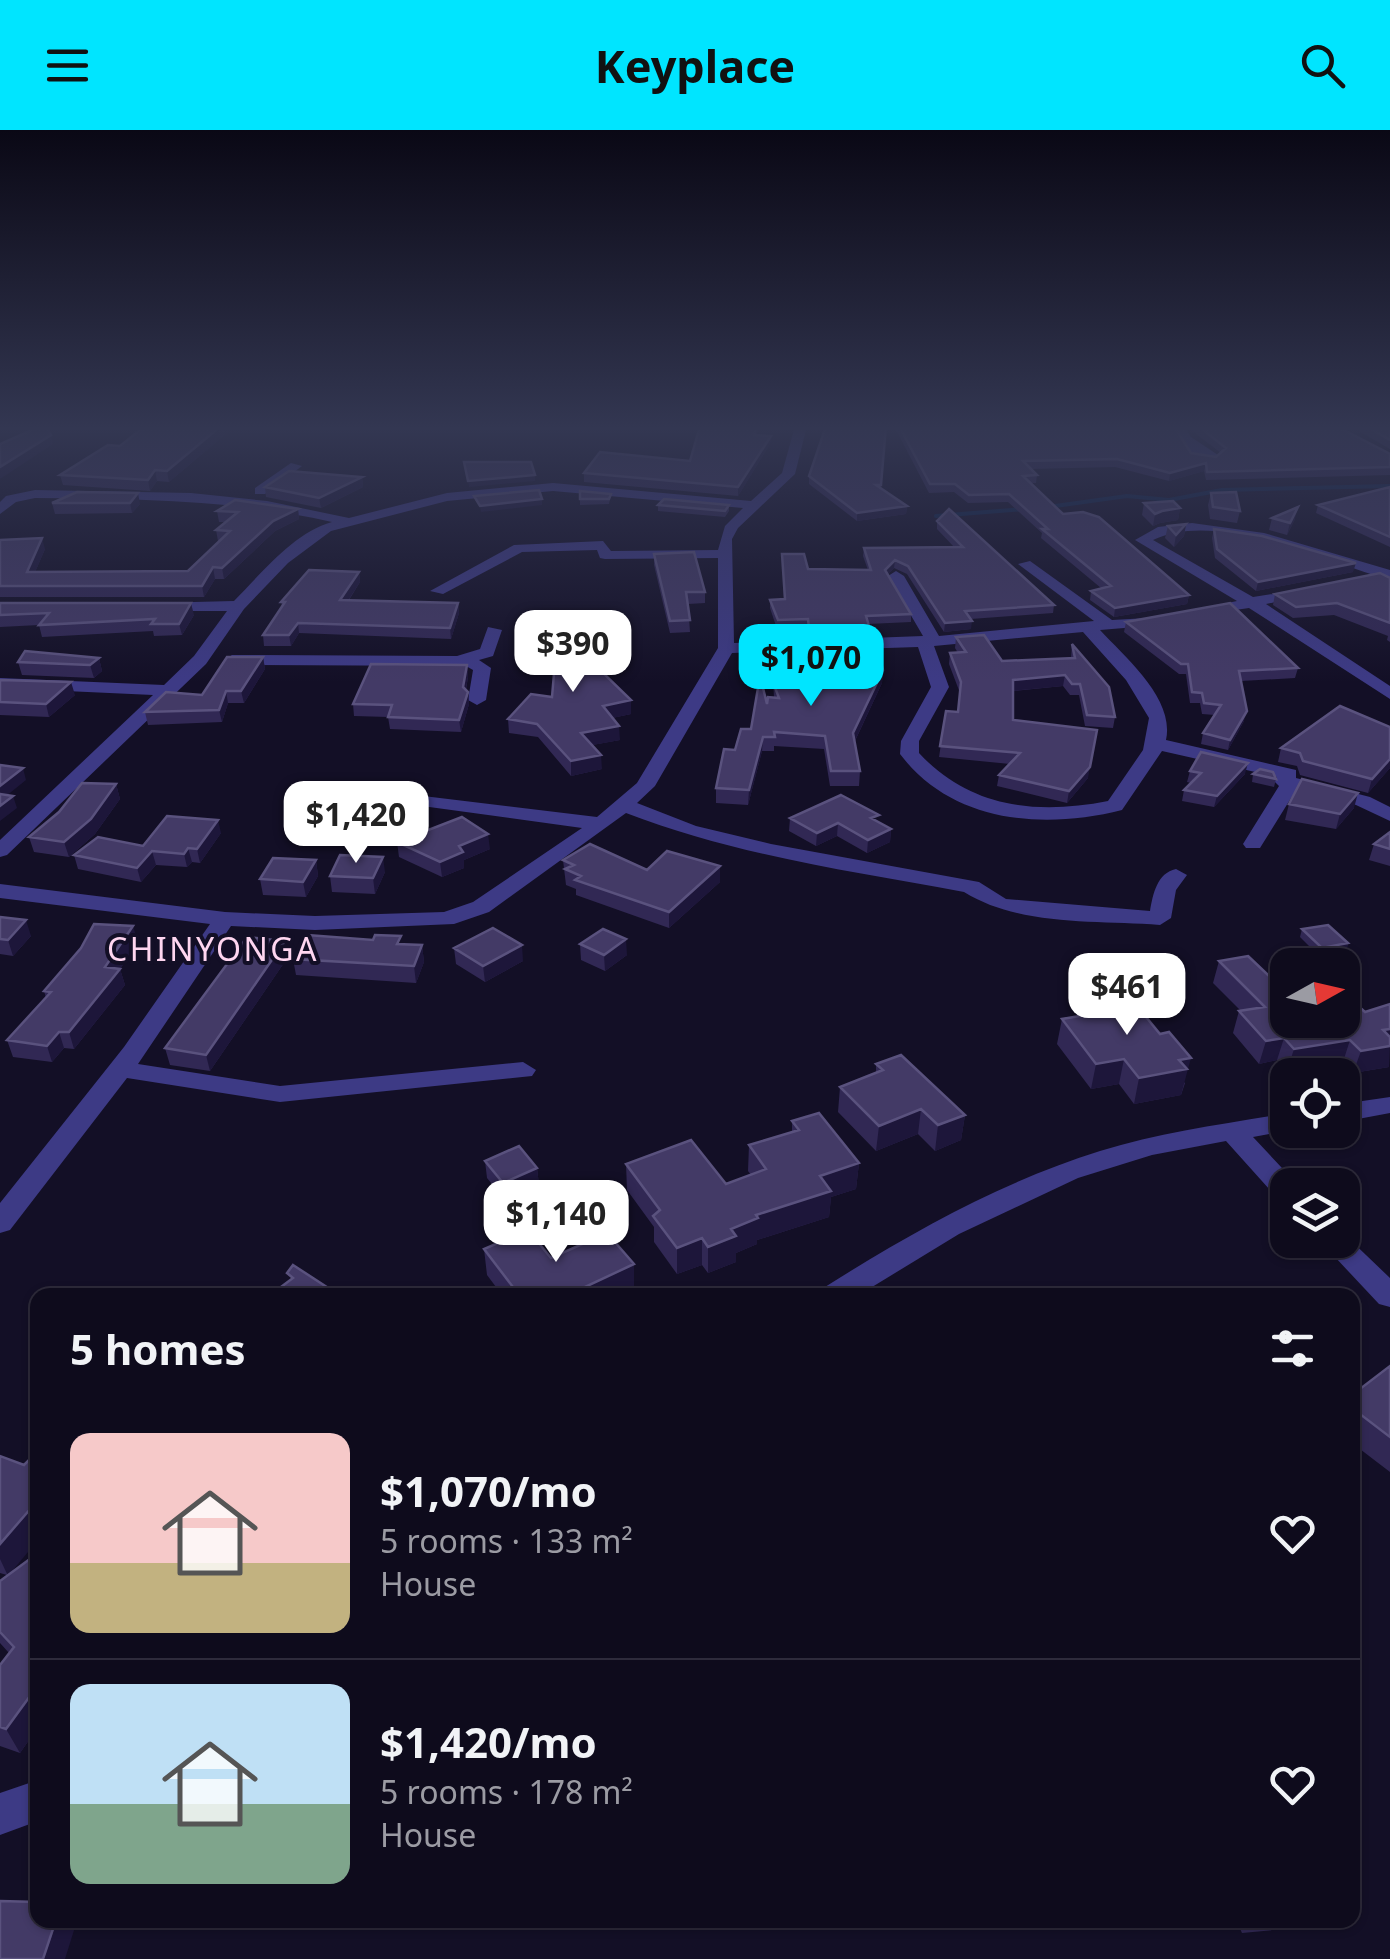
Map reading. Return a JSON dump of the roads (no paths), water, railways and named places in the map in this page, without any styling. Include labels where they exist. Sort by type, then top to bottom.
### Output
[{"type":"street","points":[[302,511],[344,521]]},
{"type":"street","points":[[0,850],[200,660],[238,606],[283,560],[326,528],[385,511]]},
{"type":"street","points":[[0,891],[225,919],[315,924],[446,918],[481,907],[601,824],[645,786],[726,648],[725,539],[748,511]]},
{"type":"street","points":[[1389,574],[1244,531],[1159,532],[1142,540],[1390,694]]},
{"type":"street","points":[[438,591],[519,548],[604,545],[605,555],[725,554]]},
{"type":"street","points":[[1026,564],[1110,626]]},
{"type":"street","points":[[1356,580],[1389,574]]},
{"type":"street","points":[[896,576],[929,641],[940,687],[910,741],[909,754],[928,774],[966,800],[1034,816],[1084,813],[1114,806],[1159,730],[1156,711],[1088,628]]},
{"type":"street","points":[[726,648],[929,641],[1110,626],[1249,604],[1325,587]]},
{"type":"street","points":[[135,605],[238,606]]},
{"type":"street","points":[[200,660],[461,660],[487,652],[494,630]]},
{"type":"street","points":[[461,660],[482,668],[478,700]]},
{"type":"street","points":[[0,682],[168,690]]},
{"type":"street","points":[[1153,743],[1289,774],[1284,781],[1363,801],[1390,815]]},
{"type":"street","points":[[1253,844],[1292,783]]},
{"type":"street","points":[[356,791],[601,824]]},
{"type":"street","points":[[624,805],[688,830],[771,850],[970,887],[999,904],[1018,908],[1160,918],[1164,888],[1176,875]]},
{"type":"street","points":[[0,1223],[120,1069],[225,919]]},
{"type":"street","points":[[120,1069],[280,1094],[523,1070]]},
{"type":"street","points":[[1360,1110],[1390,1106]]},
{"type":"street","points":[[847,1288],[1022,1188],[1151,1146],[1270,1125]]},
{"type":"street","points":[[1233,1132],[1270,1172]]},
{"type":"street","points":[[1352,1258],[1390,1296]]},
{"type":"street","points":[[0,1814],[30,1803]]},
{"type":"waterway","points":[[936,516],[994,511]]},
{"type":"district","name":"CHINYONGA","points":[[213,948]]}]
